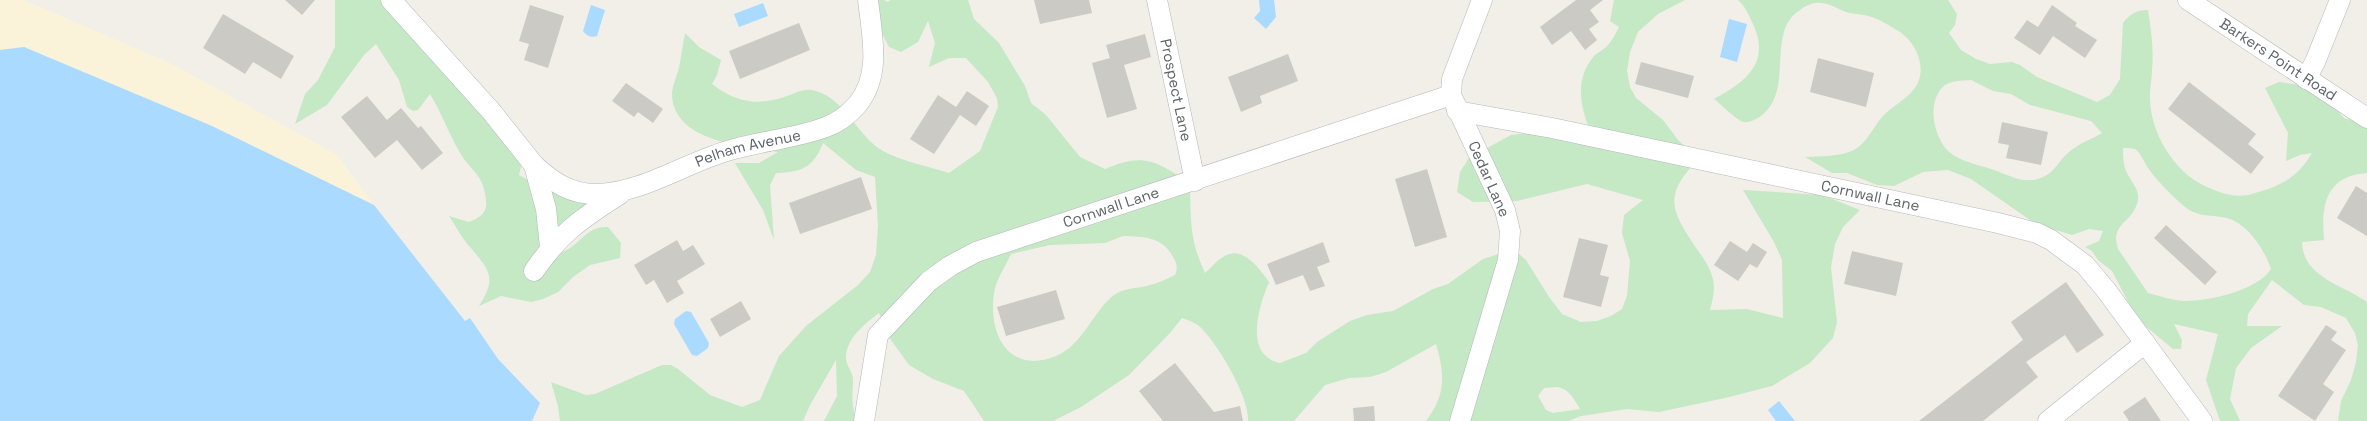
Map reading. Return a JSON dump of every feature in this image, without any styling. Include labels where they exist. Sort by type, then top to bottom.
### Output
[{"type":"street","name":"Pelham Avenue","points":[[391,0],[491,111],[534,165],[550,180],[565,188],[597,194],[630,188],[726,151],[827,127],[845,117],[864,96],[871,79],[875,56],[868,0]]},
{"type":"street","name":"Prospect Lane","points":[[1156,0],[1195,181]]},
{"type":"street","points":[[1454,103],[1452,79],[1482,0]]},
{"type":"street","name":"Barkers Point Road","points":[[2188,0],[2367,118]]},
{"type":"street","points":[[2306,79],[2316,62],[2340,0]]},
{"type":"street","name":"Cornwall Lane","points":[[864,421],[878,335],[929,281],[950,266],[976,252],[1195,181],[1454,103],[1688,157],[1998,223],[2052,240],[2085,264],[2202,421]]},
{"type":"street","name":"Cedar Lane","points":[[1454,103],[1505,210],[1510,231],[1508,260],[1460,421]]},
{"type":"street","name":"Pelham Avenue","points":[[534,165],[546,209],[550,247]]},
{"type":"street","points":[[534,271],[550,247],[594,210],[630,188]]},
{"type":"street","points":[[2048,421],[2145,343]]},
{"type":"green space","points":[[335,0],[380,0],[518,156],[521,166],[519,175],[530,181],[555,255],[568,249],[596,228],[608,227],[621,243],[620,258],[590,265],[573,277],[558,292],[543,299],[531,302],[501,296],[479,306],[488,288],[489,275],[487,269],[465,241],[449,216],[469,222],[482,215],[486,207],[485,194],[481,181],[459,151],[430,94],[418,110],[413,111],[407,107],[399,80],[376,44],[364,55],[327,105],[295,124],[305,94],[318,80],[335,47]]},
{"type":"green space","points":[[874,0],[884,0],[887,2],[891,0],[968,0],[974,19],[999,43],[1025,86],[1031,103],[1046,115],[1080,157],[1105,169],[1130,161],[1149,161],[1168,169],[1190,183],[1193,239],[1205,273],[1220,259],[1237,253],[1249,259],[1260,270],[1269,282],[1258,316],[1258,340],[1261,350],[1268,358],[1280,363],[1306,353],[1317,342],[1350,321],[1367,315],[1393,311],[1433,289],[1448,284],[1483,259],[1505,252],[1518,253],[1526,260],[1562,314],[1581,322],[1597,321],[1611,316],[1622,309],[1627,296],[1630,261],[1622,233],[1624,215],[1643,200],[1587,184],[1517,201],[1473,202],[1457,192],[1460,172],[1469,158],[1511,135],[1527,133],[1592,136],[1582,105],[1581,85],[1587,66],[1594,56],[1609,44],[1619,27],[1610,21],[1614,0],[1685,0],[1658,14],[1638,32],[1630,52],[1627,71],[1630,87],[1636,98],[1663,120],[1678,140],[1699,159],[1679,184],[1675,195],[1675,205],[1677,215],[1711,273],[1714,289],[1710,310],[1747,309],[1783,318],[1782,260],[1774,242],[1743,190],[1822,195],[1860,210],[1843,227],[1835,244],[1831,267],[1837,322],[1833,338],[1810,363],[1772,386],[1659,412],[1627,409],[1581,416],[1568,421],[1426,421],[1437,402],[1442,384],[1441,365],[1436,344],[1386,372],[1370,377],[1349,378],[1325,385],[1294,421],[1248,421],[1244,399],[1238,385],[1215,344],[1199,326],[1182,318],[1129,375],[1081,407],[1053,421],[984,421],[964,391],[933,379],[909,365],[891,340],[879,313],[857,332],[847,351],[846,361],[853,377],[853,406],[858,421],[824,421],[837,396],[836,360],[803,421],[560,421],[551,382],[586,395],[595,394],[662,365],[671,365],[678,369],[710,395],[742,407],[760,400],[779,356],[806,326],[858,285],[870,272],[876,255],[878,226],[875,177],[856,170],[823,143],[815,158],[806,167],[800,170],[776,173],[770,185],[774,240],[763,210],[735,163],[759,163],[778,152],[730,144],[713,139],[697,132],[684,122],[675,110],[672,91],[679,68],[685,33],[699,47],[721,60],[717,75],[712,84],[731,96],[759,102],[779,99],[803,90],[816,91],[835,102],[844,110],[866,137],[883,151],[907,161],[949,173],[980,151],[998,107],[997,98],[988,82],[966,58],[949,58],[929,67],[935,43],[928,21],[918,42],[901,52],[889,47],[878,26]],"holes":[[[1123,236],[1152,239],[1164,245],[1175,261],[1177,268],[1175,275],[1157,283],[1118,292],[1100,309],[1081,336],[1065,351],[1056,356],[1039,361],[1025,360],[1013,355],[1004,346],[997,334],[993,304],[996,284],[1011,254],[1050,245],[1105,243]],[[1558,387],[1569,393],[1580,409],[1553,413],[1546,410],[1538,396],[1544,388]]]},
{"type":"green space","points":[[1738,0],[1948,0],[1957,14],[1955,25],[1949,33],[1961,50],[1976,59],[1990,64],[2012,62],[2020,65],[2037,77],[2097,102],[2110,95],[2120,79],[2123,23],[2134,13],[2148,10],[2153,55],[2150,93],[2151,112],[2159,137],[2165,149],[2181,169],[2201,184],[2230,195],[2248,195],[2285,181],[2300,170],[2312,153],[2300,155],[2286,161],[2288,133],[2265,88],[2279,82],[2301,85],[2322,94],[2344,118],[2367,125],[2367,173],[2353,175],[2342,180],[2334,187],[2325,205],[2324,240],[2302,242],[2304,254],[2309,264],[2317,272],[2367,302],[2367,421],[2338,421],[2341,401],[2351,380],[2356,362],[2358,345],[2355,333],[2346,318],[2321,307],[2304,305],[2272,280],[2248,314],[2247,326],[2282,326],[2251,348],[2236,368],[2230,399],[2240,421],[2220,421],[2206,380],[2218,334],[2174,324],[2182,340],[2181,349],[2173,349],[2137,319],[2112,271],[2098,260],[2092,251],[2085,247],[2099,241],[2103,231],[2089,229],[2072,235],[2049,228],[2030,220],[1971,179],[1948,170],[1923,172],[1894,186],[1877,185],[1847,173],[1832,173],[1805,157],[1836,155],[1859,147],[1883,116],[1911,93],[1919,81],[1921,73],[1920,64],[1914,47],[1902,34],[1880,20],[1818,3],[1802,9],[1789,20],[1784,33],[1779,79],[1776,94],[1770,107],[1758,118],[1751,121],[1744,122],[1738,119],[1714,99],[1736,86],[1752,70],[1757,61],[1759,51],[1758,39],[1754,26]],"holes":[[[1971,80],[1993,91],[2011,94],[2030,105],[2091,121],[2102,133],[2073,149],[2065,155],[2054,170],[2046,176],[2035,180],[2019,179],[1965,161],[1953,155],[1943,144],[1935,127],[1934,109],[1935,100],[1945,85],[1954,81]],[[2123,148],[2135,149],[2160,183],[2189,210],[2202,215],[2230,219],[2246,229],[2264,252],[2268,261],[2271,269],[2265,276],[2256,283],[2233,293],[2208,299],[2181,301],[2148,293],[2118,249],[2116,241],[2119,229],[2134,210],[2138,199],[2136,189],[2125,168]]]},
{"type":"green space","points":[[541,179],[608,198],[552,241]]},
{"type":"sand","points":[[0,0],[24,0],[172,64],[337,155],[374,205],[212,126],[24,47],[0,50]]},
{"type":"water","points":[[1259,0],[1274,0],[1276,17],[1266,29],[1254,18],[1260,11]]},
{"type":"water","points":[[763,3],[768,16],[739,27],[734,14]]},
{"type":"water","points":[[591,5],[605,10],[597,36],[593,37],[583,31]]},
{"type":"water","points":[[1729,19],[1747,24],[1737,62],[1720,57]]},
{"type":"water","points":[[24,47],[212,126],[374,205],[465,321],[470,318],[498,359],[540,403],[532,421],[0,421],[0,50]]},
{"type":"water","points":[[686,311],[691,312],[709,343],[708,348],[697,356],[692,355],[674,324],[675,319]]},
{"type":"water","points":[[1779,401],[1795,421],[1776,421],[1768,410]]},
{"type":"building","points":[[285,0],[315,0],[302,15]]},
{"type":"building","points":[[1034,0],[1089,0],[1092,13],[1040,24]]},
{"type":"building","points":[[1576,0],[1603,0],[1590,10],[1599,22],[1589,29],[1597,40],[1585,50],[1571,31],[1552,45],[1540,27]]},
{"type":"building","points":[[530,5],[564,16],[548,68],[524,60],[529,44],[519,41]]},
{"type":"building","points":[[2052,5],[2077,23],[2075,26],[2097,40],[2085,58],[2053,36],[2040,55],[2014,38],[2027,20],[2038,27]]},
{"type":"building","points":[[223,14],[294,56],[281,79],[253,62],[245,74],[203,48]]},
{"type":"building","points":[[799,23],[810,50],[740,79],[729,51]]},
{"type":"building","points":[[1145,34],[1151,57],[1124,65],[1137,109],[1107,118],[1092,63],[1110,58],[1106,45]]},
{"type":"building","points":[[1288,54],[1298,81],[1260,96],[1262,103],[1241,112],[1228,77]]},
{"type":"building","points":[[1818,58],[1874,73],[1866,107],[1810,92]]},
{"type":"building","points":[[1641,62],[1694,76],[1688,98],[1635,84]]},
{"type":"building","points":[[2189,82],[2256,134],[2248,144],[2264,157],[2251,174],[2168,109]]},
{"type":"building","points":[[626,83],[663,109],[653,123],[638,112],[634,117],[612,101]]},
{"type":"building","points":[[967,91],[989,106],[976,126],[960,115],[934,154],[910,139],[938,95],[956,107]]},
{"type":"building","points":[[367,96],[387,120],[401,108],[418,128],[421,126],[443,153],[422,170],[397,140],[375,158],[341,117]]},
{"type":"building","points":[[2002,122],[2048,132],[2041,165],[2006,158],[2009,145],[1998,143]]},
{"type":"building","points":[[1427,169],[1447,237],[1415,247],[1395,179]]},
{"type":"building","points":[[861,177],[872,209],[800,234],[789,203]]},
{"type":"building","points":[[2356,186],[2367,193],[2367,236],[2337,218]]},
{"type":"building","points":[[2166,225],[2217,272],[2205,285],[2154,238]]},
{"type":"building","points":[[1579,238],[1608,245],[1600,275],[1609,277],[1601,307],[1563,297]]},
{"type":"building","points":[[677,240],[683,251],[693,245],[705,264],[677,281],[684,293],[667,303],[654,280],[646,285],[634,265]]},
{"type":"building","points":[[1730,241],[1747,252],[1753,243],[1767,252],[1757,268],[1750,264],[1738,281],[1714,265]]},
{"type":"building","points":[[1323,242],[1330,262],[1317,267],[1325,286],[1310,291],[1303,275],[1276,285],[1267,264]]},
{"type":"building","points":[[1852,251],[1903,263],[1896,296],[1844,284]]},
{"type":"building","points":[[2066,282],[2104,335],[2077,353],[2065,335],[2026,362],[2038,377],[1983,421],[1919,421],[2023,340],[2011,322]]},
{"type":"building","points":[[1056,290],[1065,319],[1006,336],[997,307]]},
{"type":"building","points":[[741,301],[751,319],[720,337],[710,319]]},
{"type":"building","points":[[2326,325],[2337,332],[2331,340],[2346,350],[2323,384],[2334,392],[2315,421],[2278,396]]},
{"type":"building","points":[[1175,363],[1214,412],[1240,406],[1243,421],[1163,421],[1139,391]]},
{"type":"building","points":[[2145,397],[2161,421],[2129,421],[2123,412]]},
{"type":"building","points":[[1374,406],[1375,421],[1354,421],[1353,408]]}]
